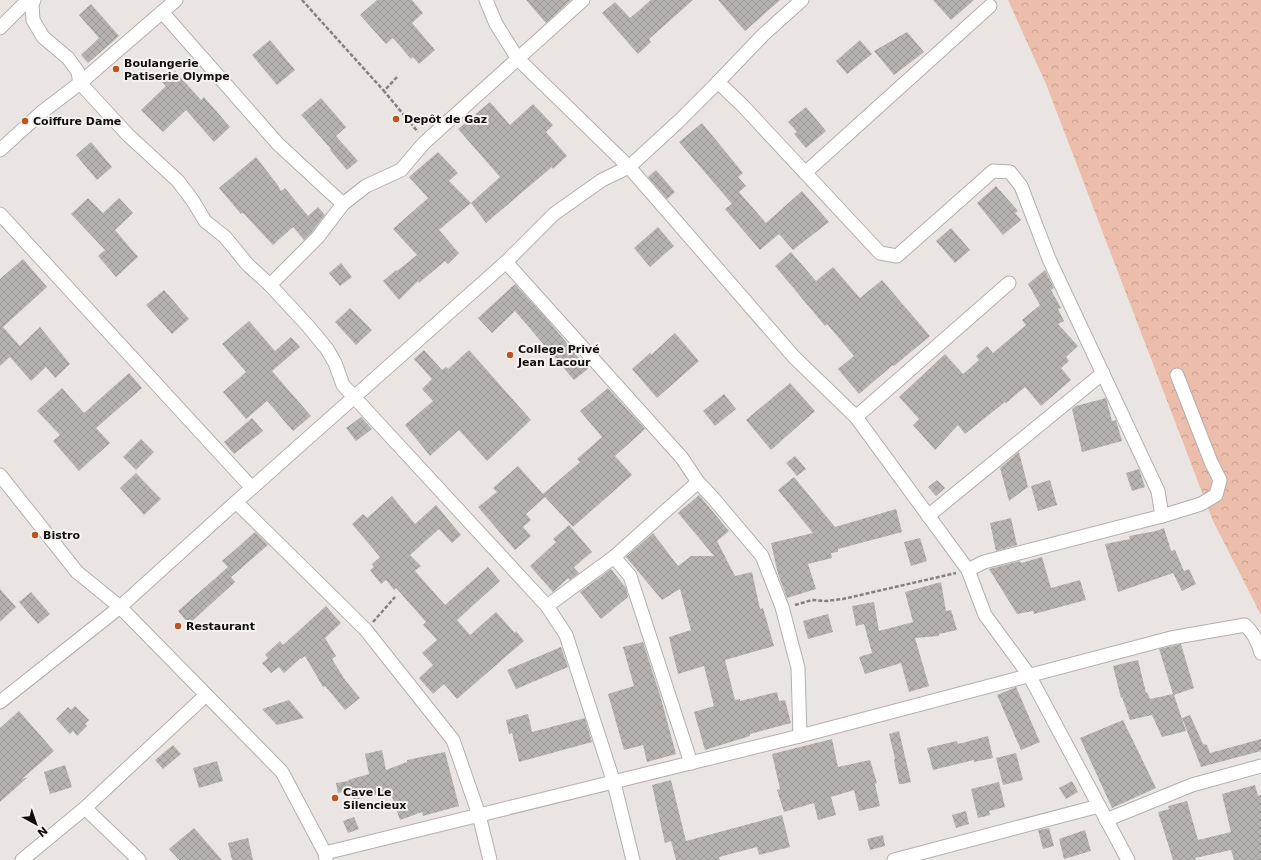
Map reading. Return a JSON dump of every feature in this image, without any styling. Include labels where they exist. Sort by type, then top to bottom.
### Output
[{"type":"street","points":[[0,28],[28,0]]},
{"type":"street","points":[[34,0],[32,4],[33,20],[43,36],[68,58],[78,72],[80,83],[128,135],[178,181],[193,201],[205,221],[225,237],[248,265],[290,305],[327,349],[335,363],[343,385],[547,606],[566,635],[614,783],[633,860]]},
{"type":"street","points":[[0,150],[42,112],[80,83],[176,0]]},
{"type":"street","points":[[486,0],[496,24],[518,59],[629,167],[794,357],[856,417],[968,570],[985,615],[1029,676],[1128,860]]},
{"type":"street","points":[[270,285],[318,237],[343,204],[366,186],[401,170],[424,143],[583,0]]},
{"type":"street","points":[[0,702],[120,607],[506,262],[554,214],[602,180],[629,167],[679,121],[763,35],[802,0]]},
{"type":"street","points":[[805,173],[990,6]]},
{"type":"street","points":[[162,12],[278,144],[343,204]]},
{"type":"street","points":[[718,82],[743,106],[880,253],[896,256],[993,171],[1010,172],[1021,186],[1049,259],[1158,491],[1162,516]]},
{"type":"street","points":[[0,214],[252,488]]},
{"type":"street","points":[[506,262],[682,458],[698,482],[762,556],[782,607],[798,668],[800,736]]},
{"type":"street","points":[[856,417],[1009,283]]},
{"type":"street","points":[[928,516],[1103,373]]},
{"type":"street","points":[[968,570],[984,562],[1162,516],[1201,504],[1216,495],[1220,480],[1211,462],[1177,375]]},
{"type":"street","points":[[0,475],[77,572],[120,607],[282,772],[325,856],[479,815],[800,736],[1171,638],[1245,625],[1250,629],[1258,642],[1261,653]]},
{"type":"street","points":[[547,606],[614,557],[698,482]]},
{"type":"street","points":[[236,502],[365,628],[453,740],[479,815],[490,860]]},
{"type":"street","points":[[614,557],[630,576],[691,763]]},
{"type":"street","points":[[22,860],[85,808],[206,695]]},
{"type":"street","points":[[1106,820],[1192,785],[1261,766]]},
{"type":"street","points":[[894,860],[1099,806]]},
{"type":"street","points":[[85,808],[139,860]]},
{"type":"path","points":[[302,0],[384,91],[422,137],[424,143]]},
{"type":"path","points":[[384,91],[397,76]]},
{"type":"path","points":[[782,607],[812,600],[826,601],[843,599],[968,570]]},
{"type":"path","points":[[365,628],[396,597]]},
{"type":"green space","points":[[1008,0],[1261,0],[1261,615],[1213,521],[1046,84]]},
{"type":"building","points":[[377,0],[412,0],[423,13],[412,23],[435,50],[419,64],[413,57],[411,59],[393,38],[386,44],[360,15]]},
{"type":"building","points":[[526,0],[571,0],[546,23]]},
{"type":"building","points":[[651,0],[693,0],[649,39],[651,42],[638,54],[602,13],[615,2],[630,18]]},
{"type":"building","points":[[718,0],[780,0],[745,31]]},
{"type":"building","points":[[933,0],[974,0],[951,20]]},
{"type":"building","points":[[91,4],[119,36],[88,63],[81,55],[99,38],[79,15]]},
{"type":"building","points":[[907,32],[924,52],[894,75],[874,51]]},
{"type":"building","points":[[270,40],[295,70],[277,85],[252,55]]},
{"type":"building","points":[[860,40],[872,54],[847,74],[836,61]]},
{"type":"building","points":[[175,71],[201,100],[204,97],[230,127],[214,142],[186,110],[163,132],[141,110],[166,86],[162,82]]},
{"type":"building","points":[[321,98],[346,127],[336,136],[358,161],[347,170],[301,115]]},
{"type":"building","points":[[490,102],[510,125],[533,104],[553,125],[546,132],[567,156],[486,223],[471,203],[500,177],[458,129]]},
{"type":"building","points":[[806,107],[826,131],[806,148],[794,134],[797,132],[788,122]]},
{"type":"building","points":[[702,123],[743,173],[738,177],[746,186],[739,192],[766,223],[802,191],[829,222],[793,250],[779,234],[760,250],[725,209],[732,204],[679,142]]},
{"type":"building","points":[[91,142],[112,167],[97,180],[76,155]]},
{"type":"building","points":[[438,152],[458,173],[449,181],[471,203],[439,230],[459,253],[448,264],[445,261],[419,283],[418,281],[399,300],[383,281],[417,255],[393,229],[428,198],[409,177]]},
{"type":"building","points":[[256,157],[281,191],[285,188],[308,216],[318,207],[325,215],[304,240],[293,227],[273,245],[243,213],[241,214],[219,188]]},
{"type":"building","points":[[656,170],[675,192],[667,199],[648,177]]},
{"type":"building","points":[[996,186],[1018,211],[1015,213],[1021,220],[1003,235],[977,203]]},
{"type":"building","points":[[88,198],[103,213],[119,198],[133,213],[115,230],[138,257],[116,277],[98,256],[105,250],[71,214]]},
{"type":"building","points":[[658,227],[674,246],[650,267],[634,248]]},
{"type":"building","points":[[951,228],[970,250],[955,263],[936,241]]},
{"type":"building","points":[[791,252],[816,281],[833,267],[860,298],[882,280],[930,336],[859,394],[838,369],[854,356],[827,324],[825,326],[775,266]]},
{"type":"building","points":[[23,259],[47,287],[3,327],[20,346],[40,327],[70,364],[55,378],[46,367],[31,381],[10,357],[0,366],[0,279]]},
{"type":"building","points":[[341,263],[352,277],[340,286],[329,273]]},
{"type":"building","points":[[1045,270],[1054,288],[1051,290],[1061,308],[1058,309],[1064,321],[1058,324],[1078,346],[1066,357],[1069,361],[1061,368],[1071,380],[1041,406],[1025,387],[965,434],[958,425],[935,450],[913,425],[919,419],[899,397],[945,354],[963,374],[979,360],[976,356],[987,346],[993,353],[1026,325],[1022,320],[1040,305],[1028,284]]},
{"type":"building","points":[[515,284],[547,319],[588,369],[574,380],[515,311],[492,333],[478,318]]},
{"type":"building","points":[[164,290],[189,319],[172,334],[146,305]]},
{"type":"building","points":[[350,308],[372,330],[356,345],[335,322]]},
{"type":"building","points":[[249,321],[275,351],[291,337],[300,347],[272,371],[311,416],[293,431],[267,401],[246,419],[223,392],[246,372],[222,344]]},
{"type":"building","points":[[675,333],[699,361],[657,398],[632,369],[650,353],[651,355]]},
{"type":"building","points":[[424,350],[442,370],[446,367],[448,369],[469,350],[531,420],[487,461],[459,430],[430,456],[405,425],[433,401],[422,389],[432,379],[414,359]]},
{"type":"building","points":[[129,373],[142,388],[96,428],[110,443],[79,471],[53,441],[60,435],[37,411],[62,388],[84,413]]},
{"type":"building","points":[[790,383],[815,411],[771,450],[746,420]]},
{"type":"building","points":[[608,388],[645,429],[615,456],[632,475],[573,527],[545,497],[526,514],[531,520],[523,527],[531,536],[515,550],[478,507],[497,492],[493,488],[518,466],[543,494],[580,462],[577,459],[602,437],[580,411]]},
{"type":"building","points":[[724,394],[736,409],[715,426],[703,411]]},
{"type":"building","points":[[1106,398],[1112,421],[1116,420],[1122,441],[1082,452],[1072,409],[1076,406]]},
{"type":"building","points":[[361,417],[372,429],[356,441],[346,428]]},
{"type":"building","points":[[252,418],[263,431],[234,454],[224,442]]},
{"type":"building","points":[[141,439],[154,452],[136,470],[123,457]]},
{"type":"building","points":[[1019,452],[1028,487],[1009,501],[1000,468]]},
{"type":"building","points":[[795,456],[806,469],[797,476],[786,463]]},
{"type":"building","points":[[1139,469],[1145,487],[1132,491],[1126,473]]},
{"type":"building","points":[[136,473],[161,499],[144,515],[120,488]]},
{"type":"building","points":[[794,477],[835,527],[896,509],[902,532],[838,549],[838,552],[831,553],[832,558],[808,564],[816,589],[787,598],[778,574],[771,543],[813,533],[778,490]]},
{"type":"building","points":[[937,480],[945,488],[936,496],[928,487]]},
{"type":"building","points":[[1050,480],[1057,505],[1038,511],[1031,486]]},
{"type":"building","points":[[699,495],[729,531],[717,541],[735,576],[752,572],[760,609],[763,608],[774,646],[725,660],[735,700],[740,699],[740,701],[777,692],[779,701],[785,700],[791,723],[750,734],[750,736],[705,750],[694,712],[714,706],[704,666],[678,674],[669,637],[691,630],[680,589],[662,600],[626,557],[653,533],[678,566],[691,556],[714,556],[678,513]]},
{"type":"building","points":[[392,496],[415,524],[436,505],[461,535],[452,543],[439,529],[410,555],[421,566],[415,571],[445,605],[488,567],[500,581],[457,620],[470,635],[496,612],[524,641],[457,699],[444,684],[433,694],[419,678],[433,665],[422,653],[437,640],[423,625],[426,622],[396,588],[394,590],[386,580],[381,584],[370,570],[374,567],[372,564],[380,557],[352,524],[363,514],[367,518]]},
{"type":"building","points":[[1011,518],[1017,545],[996,551],[990,523]]},
{"type":"building","points":[[569,525],[592,552],[574,567],[579,573],[570,580],[568,578],[553,592],[530,566],[556,542],[553,539]]},
{"type":"building","points":[[1164,528],[1171,551],[1175,550],[1184,571],[1189,569],[1196,584],[1182,591],[1173,573],[1118,592],[1105,544],[1130,539],[1129,536]]},
{"type":"building","points":[[255,532],[268,545],[231,577],[235,582],[189,624],[178,611],[228,567],[222,561]]},
{"type":"building","points":[[920,538],[927,561],[911,566],[904,542]]},
{"type":"building","points":[[1042,557],[1051,588],[1080,580],[1086,600],[1034,614],[1033,611],[1017,614],[989,569],[1020,561],[1021,563]]},
{"type":"building","points":[[611,569],[626,588],[628,597],[601,619],[580,592]]},
{"type":"building","points":[[941,582],[946,611],[951,610],[957,630],[939,634],[939,636],[915,638],[929,686],[909,692],[901,663],[865,674],[859,657],[872,653],[864,624],[856,626],[852,606],[874,602],[879,631],[913,622],[905,592]]},
{"type":"building","points":[[0,589],[16,607],[0,622]]},
{"type":"building","points":[[31,592],[50,614],[38,624],[19,602]]},
{"type":"building","points":[[326,606],[341,623],[325,638],[336,656],[332,659],[345,680],[360,698],[345,710],[325,686],[323,687],[305,656],[284,673],[279,667],[271,673],[262,663],[268,658],[265,655],[280,641],[283,645]]},
{"type":"building","points":[[828,614],[833,632],[808,639],[803,621]]},
{"type":"building","points":[[643,642],[660,695],[676,754],[647,762],[643,745],[624,750],[608,694],[634,686],[623,647]]},
{"type":"building","points":[[1181,644],[1194,688],[1174,695],[1186,731],[1162,737],[1152,715],[1130,720],[1122,697],[1121,698],[1113,666],[1138,660],[1146,693],[1147,692],[1150,699],[1173,694],[1159,649]]},
{"type":"building","points":[[561,647],[568,667],[516,689],[507,670]]},
{"type":"building","points":[[1016,687],[1040,742],[1021,750],[997,695]]},
{"type":"building","points":[[289,700],[304,718],[277,725],[262,709]]},
{"type":"building","points":[[75,706],[89,720],[85,724],[87,726],[77,736],[73,731],[70,734],[56,719],[68,707],[71,710]]},
{"type":"building","points":[[19,711],[54,751],[22,779],[28,777],[0,802],[0,728]]},
{"type":"building","points":[[528,714],[532,732],[585,718],[592,742],[519,762],[512,733],[509,734],[506,720]]},
{"type":"building","points":[[1190,715],[1203,744],[1207,745],[1210,753],[1261,739],[1261,751],[1201,767],[1182,718]]},
{"type":"building","points":[[1123,720],[1156,788],[1112,808],[1080,738]]},
{"type":"building","points":[[899,731],[911,782],[902,784],[899,784],[889,734]]},
{"type":"building","points":[[988,736],[993,758],[974,762],[974,760],[933,770],[927,748],[957,741],[958,744]]},
{"type":"building","points":[[832,739],[838,767],[870,760],[877,783],[875,784],[880,806],[859,811],[854,790],[831,797],[836,815],[818,820],[814,803],[784,812],[777,790],[780,789],[772,754]]},
{"type":"building","points":[[173,745],[181,754],[163,769],[155,760]]},
{"type":"building","points":[[382,750],[386,770],[407,762],[407,760],[445,752],[459,806],[423,816],[422,812],[400,820],[390,791],[354,800],[351,791],[338,793],[336,783],[349,781],[348,780],[369,774],[365,754]]},
{"type":"building","points":[[1016,753],[1023,780],[1003,785],[996,758]]},
{"type":"building","points":[[217,761],[223,781],[199,788],[193,768]]},
{"type":"building","points":[[65,765],[72,787],[50,794],[44,772]]},
{"type":"building","points":[[671,780],[686,841],[782,815],[790,847],[759,855],[757,847],[719,857],[720,860],[676,860],[671,841],[665,843],[652,785]]},
{"type":"building","points":[[1072,781],[1078,792],[1066,799],[1059,788]]},
{"type":"building","points":[[999,782],[1005,807],[989,811],[990,815],[978,818],[971,789]]},
{"type":"building","points":[[1255,785],[1258,796],[1261,795],[1261,860],[1234,860],[1231,850],[1195,858],[1196,860],[1173,860],[1158,812],[1169,809],[1168,806],[1187,801],[1198,840],[1231,832],[1222,794]]},
{"type":"building","points":[[966,811],[969,824],[956,828],[952,815]]},
{"type":"building","points":[[354,817],[359,829],[348,833],[343,821]]},
{"type":"building","points":[[194,828],[222,860],[179,860],[169,849]]},
{"type":"building","points":[[1049,828],[1054,846],[1043,849],[1038,830]]},
{"type":"building","points":[[1085,830],[1091,851],[1064,859],[1059,839]]},
{"type":"building","points":[[883,835],[885,846],[870,850],[867,839]]},
{"type":"building","points":[[248,838],[253,860],[232,860],[228,843]]},
{"type":"place","name":"Boulangerie Patiserie Olympe","points":[[116,69]]},
{"type":"place","name":"Depôt de Gaz","points":[[396,119]]},
{"type":"place","name":"Coiffure Dame","points":[[25,121]]},
{"type":"place","name":"College Privé Jean Lacour","points":[[510,355]]},
{"type":"place","name":"Bistro","points":[[35,535]]},
{"type":"place","name":"Restaurant","points":[[178,626]]},
{"type":"place","name":"Cave Le Silencieux","points":[[335,798]]}]
